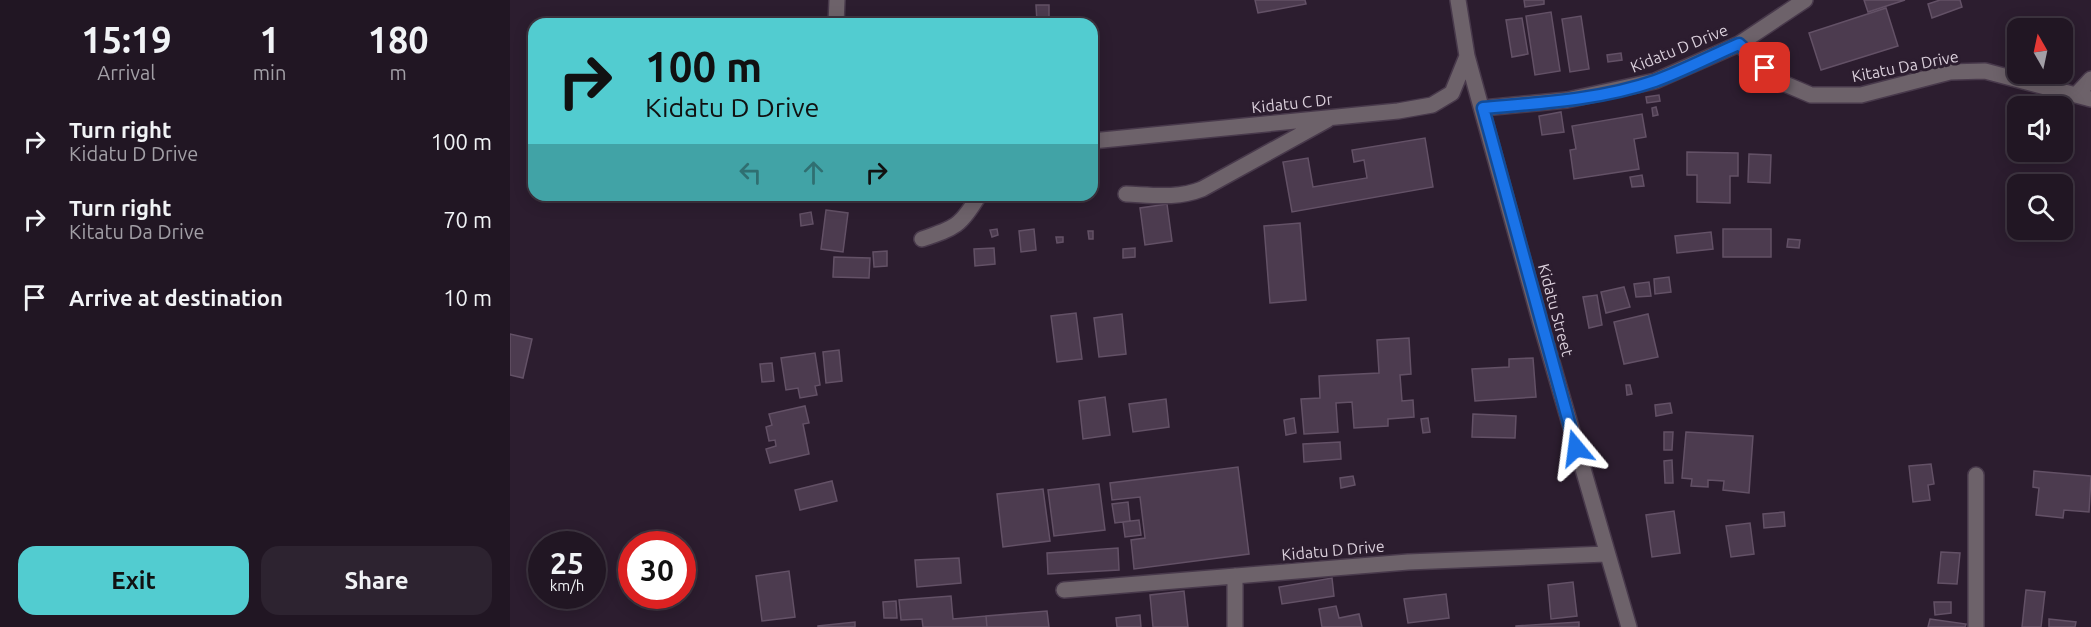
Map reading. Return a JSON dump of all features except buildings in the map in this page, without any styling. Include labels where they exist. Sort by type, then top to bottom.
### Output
[{"type":"street","points":[[836,18],[837,0]]},
{"type":"street","name":"Kidatu Street","points":[[1458,0],[1467,56],[1606,554],[1629,627]]},
{"type":"street","name":"Kidatu D Drive","points":[[1483,108],[1566,100],[1655,81],[1739,44],[1805,0]]},
{"type":"street","name":"Kitatu Da Drive","points":[[1739,44],[1778,81],[1811,95],[1861,95],[1950,72],[1985,71],[2083,97]]},
{"type":"street","name":"Kidatu C Dr","points":[[1098,140],[1398,111],[1432,105],[1452,93],[1467,56]]},
{"type":"street","points":[[2083,97],[2091,79]]},
{"type":"street","points":[[1126,194],[1188,195],[1332,117]]},
{"type":"street","points":[[922,239],[951,229],[965,219],[976,201]]},
{"type":"street","points":[[1976,475],[1976,627]]},
{"type":"street","name":"Kidatu D Drive","points":[[1064,590],[1408,562],[1606,554]]},
{"type":"street","points":[[1235,576],[1235,627]]},
{"type":"route","points":[[1576,448],[1483,108],[1566,100],[1637,86],[1655,81],[1739,44],[1765,68]]}]
